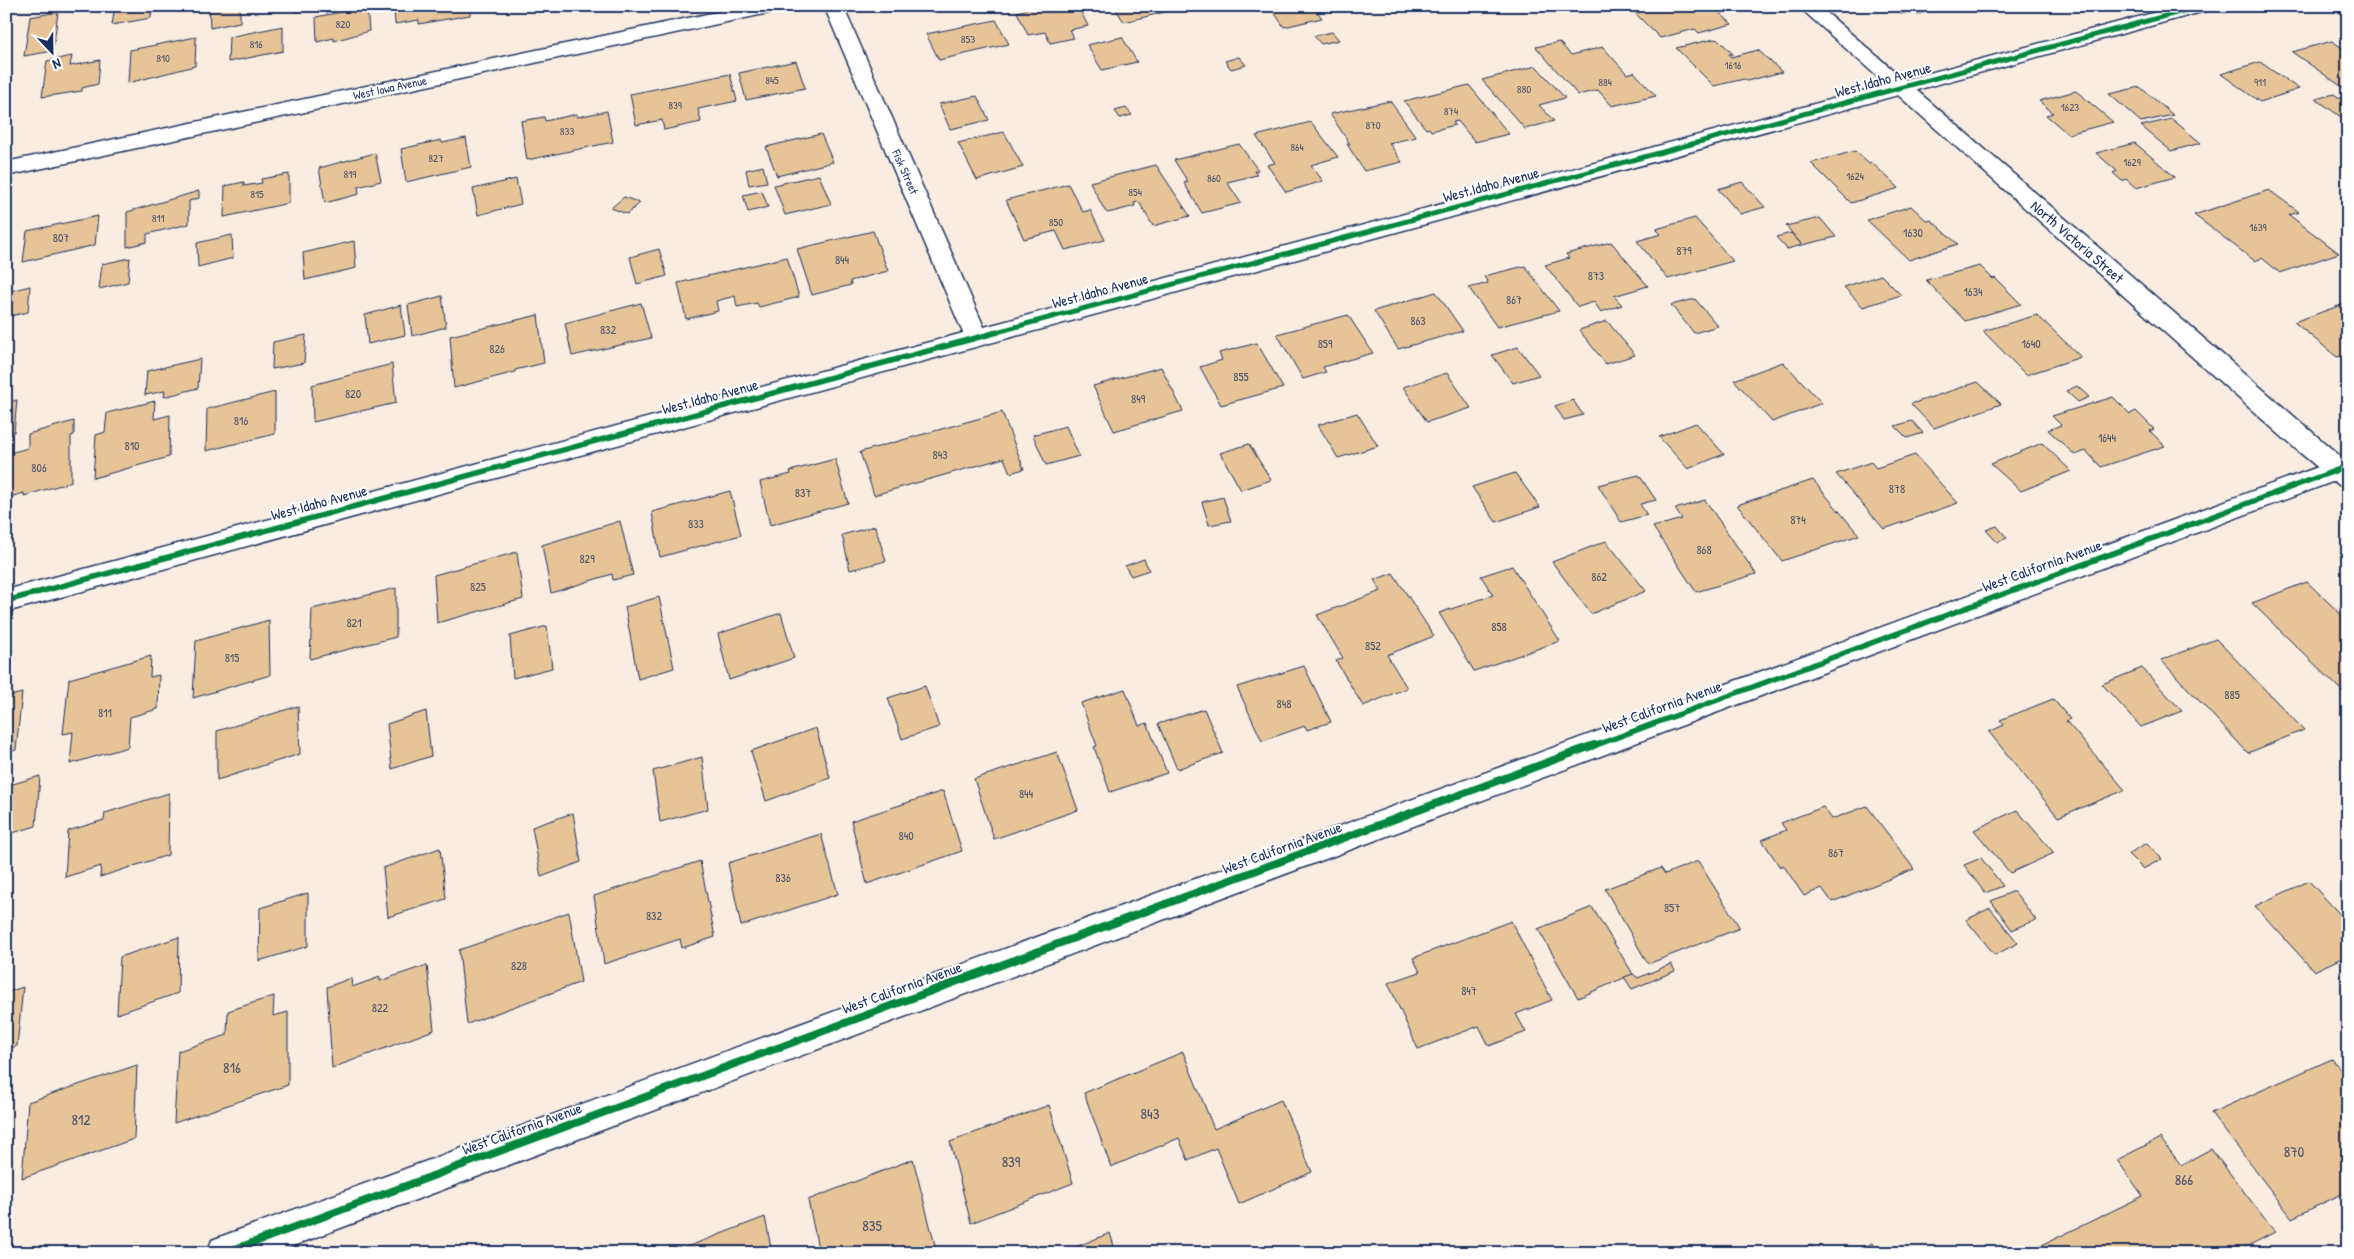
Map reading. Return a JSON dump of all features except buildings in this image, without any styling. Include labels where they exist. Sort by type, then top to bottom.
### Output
[{"type":"street","name":"West Iowa Avenue","points":[[6,169],[773,6]]},
{"type":"street","name":"Fisk Street","points":[[833,6],[977,337]]},
{"type":"street","name":"North Victoria Street","points":[[1807,6],[2307,444],[2344,471]]},
{"type":"street","name":"West Idaho Avenue","points":[[6,601],[2202,6]]},
{"type":"street","name":"West California Avenue","points":[[225,1253],[2344,471]]},
{"type":"cycle path","points":[[6,601],[2202,6]]},
{"type":"cycle path","points":[[225,1253],[2348,466]]}]
